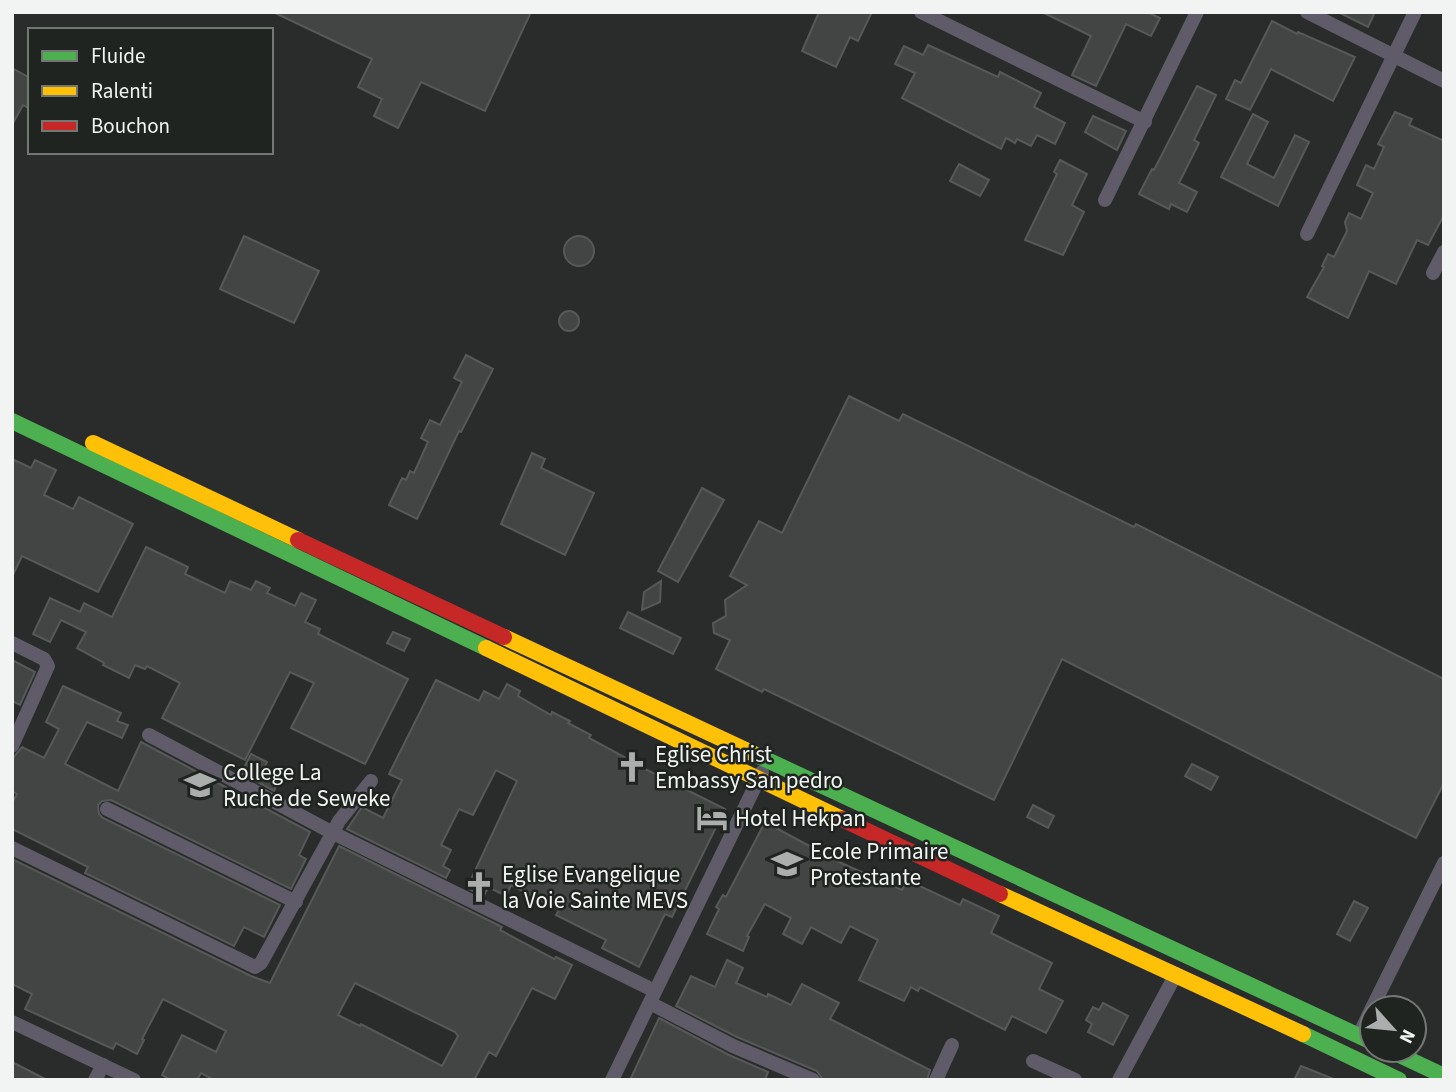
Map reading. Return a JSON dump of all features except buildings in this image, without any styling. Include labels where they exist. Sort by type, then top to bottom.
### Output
[{"type":"main road","points":[[12,405],[768,762],[1358,1036]]},
{"type":"main road","points":[[12,421],[963,877],[1399,1080]]},
{"type":"main road","points":[[1419,1064],[1444,1076]]},
{"type":"street","points":[[921,12],[1144,122]]},
{"type":"street","points":[[1105,200],[1197,12]]},
{"type":"street","points":[[1307,12],[1444,81]]},
{"type":"street","points":[[1307,234],[1415,12]]},
{"type":"street","points":[[1433,273],[1444,252]]},
{"type":"street","points":[[12,643],[44,659],[48,670],[12,746]]},
{"type":"street","points":[[149,735],[653,997],[733,1046],[813,1080]]},
{"type":"street","points":[[612,1080],[768,762]]},
{"type":"street","points":[[12,848],[255,967],[261,962],[348,808],[371,781]]},
{"type":"street","points":[[107,809],[296,902]]},
{"type":"street","points":[[1379,994],[1444,863]]},
{"type":"street","points":[[1119,1080],[1176,974]]},
{"type":"street","points":[[12,1022],[134,1080]]},
{"type":"street","points":[[936,1080],[952,1045]]},
{"type":"street","points":[[1033,1061],[1076,1080]]},
{"type":"street","points":[[95,1080],[103,1065]]},
{"type":"traffic: fast","points":[[12,421],[486,648]]},
{"type":"traffic: fast","points":[[752,753],[1358,1035]]},
{"type":"traffic: fast","points":[[1303,1034],[1399,1080]]},
{"type":"traffic: fast","points":[[1419,1064],[1444,1076]]},
{"type":"traffic: slow","points":[[93,443],[298,540]]},
{"type":"traffic: slow","points":[[504,637],[752,753]]},
{"type":"traffic: slow","points":[[486,648],[842,819]]},
{"type":"traffic: slow","points":[[1000,894],[1303,1034]]},
{"type":"traffic: jam","points":[[298,540],[504,637]]},
{"type":"traffic: jam","points":[[842,819],[1000,894]]},
{"type":"place","name":"Eglise Christ Embassy San pedro","points":[[632,767]]},
{"type":"place","name":"College La Ruche de Seweke","points":[[200,785]]},
{"type":"place","name":"Hotel Hekpan","points":[[712,818]]},
{"type":"place","name":"Ecole Primaire Protestante","points":[[787,864]]},
{"type":"place","name":"Eglise Evangelique la Voie Sainte MEVS","points":[[479,887]]}]
